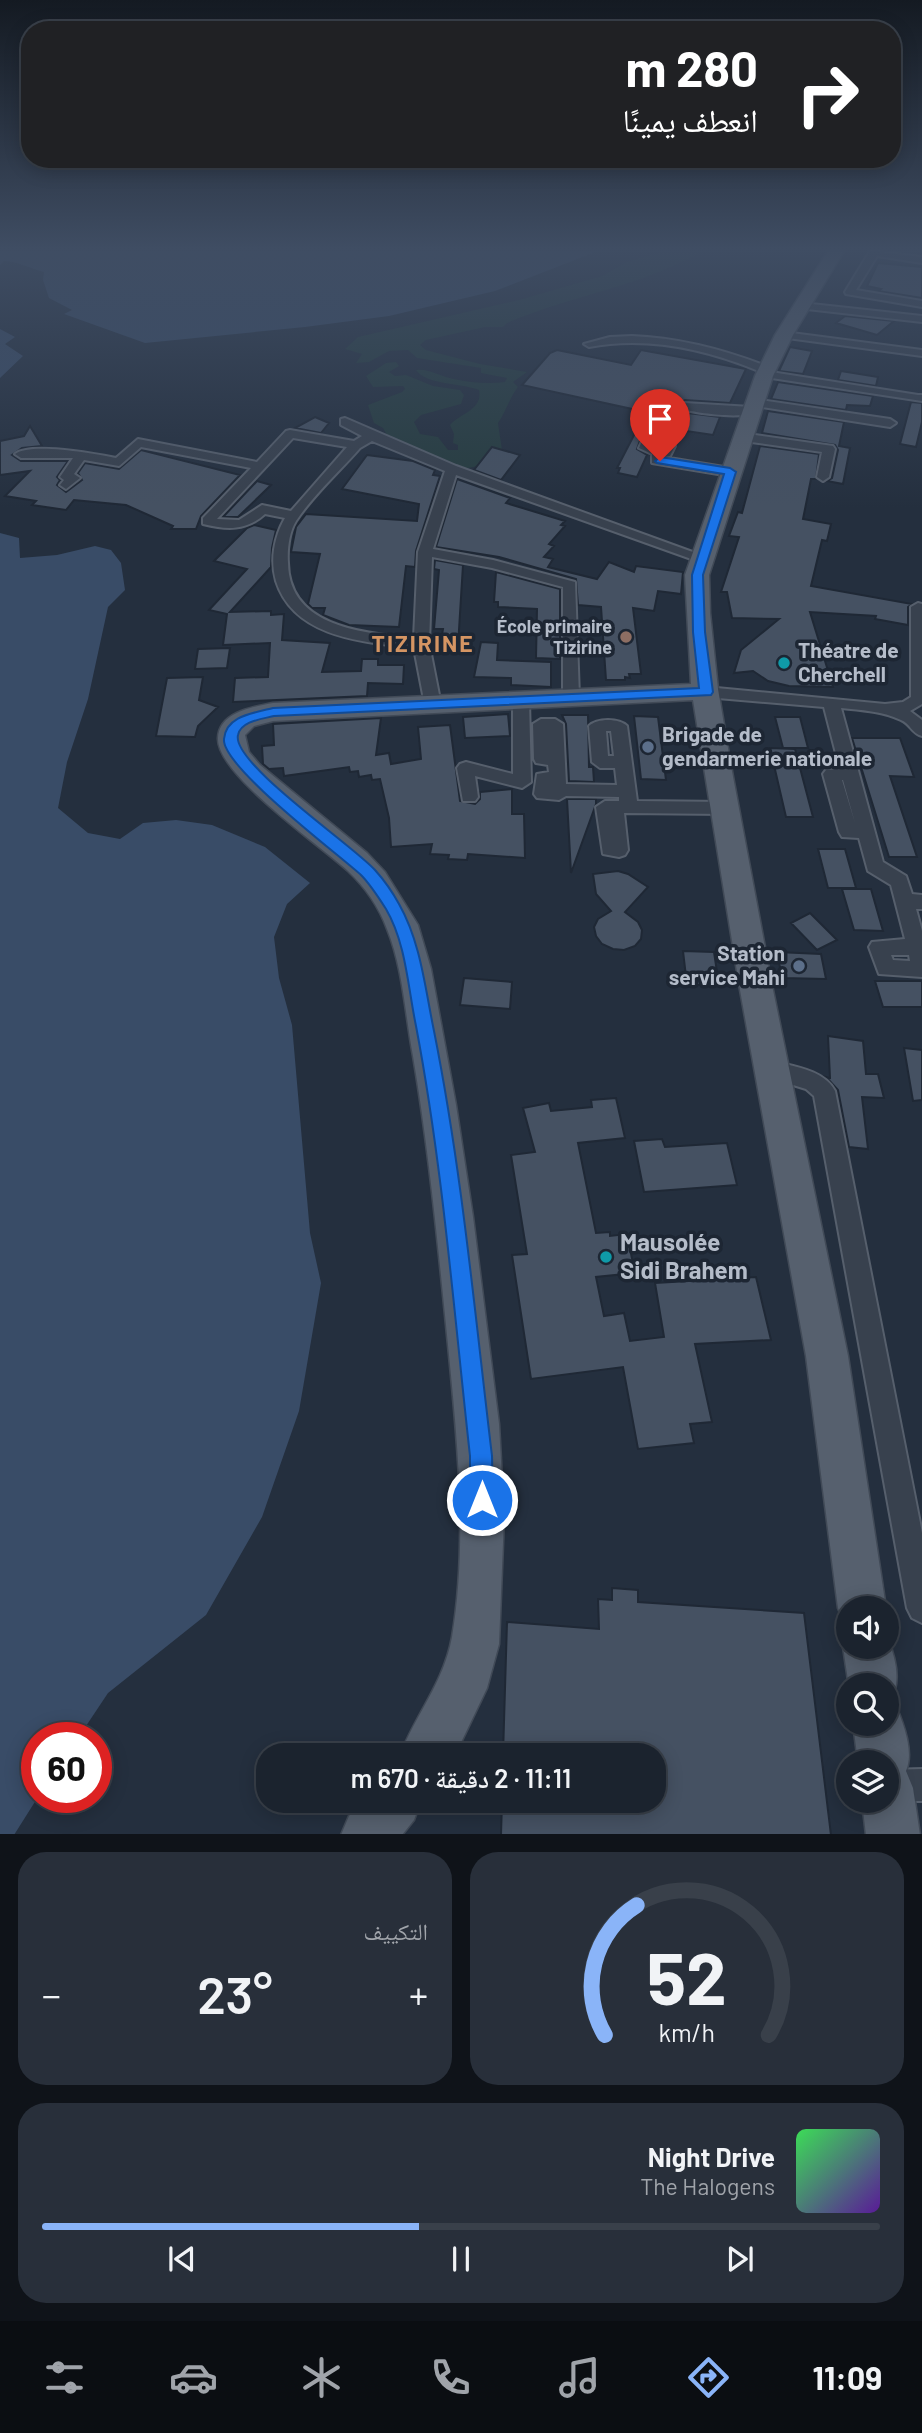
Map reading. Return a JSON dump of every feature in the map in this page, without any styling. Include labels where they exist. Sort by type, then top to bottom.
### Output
[{"type":"main road","points":[[783,337],[756,399],[702,558],[697,602],[706,692],[769,1069],[822,1323],[860,1596]]},
{"type":"main road","points":[[433,1743],[459,1698],[475,1642],[482,1543],[481,1456],[447,1163],[414,966],[406,934],[392,906],[369,873],[304,820],[246,766],[231,746],[231,736],[234,728],[243,721],[273,712],[706,692]]},
{"type":"main road","points":[[369,1834],[385,1813]]},
{"type":"main road","points":[[890,1813],[893,1834]]},
{"type":"street","points":[[796,337],[922,353]]},
{"type":"street","points":[[589,344],[608,339],[665,342],[732,355],[756,399],[829,449],[822,477]]},
{"type":"street","points":[[685,407],[721,411],[756,399],[918,398]]},
{"type":"street","points":[[756,399],[890,423]]},
{"type":"street","points":[[345,422],[452,469],[702,558]]},
{"type":"street","points":[[294,516],[262,509],[241,526],[233,527],[208,521],[290,434],[356,445]]},
{"type":"street","points":[[374,437],[361,440],[356,445],[294,516],[284,532],[280,563],[283,587],[292,603],[319,625],[421,644]]},
{"type":"street","points":[[108,472],[138,443],[260,466]]},
{"type":"street","points":[[659,452],[656,460],[730,472]]},
{"type":"street","points":[[21,454],[62,453],[119,461]]},
{"type":"street","points":[[66,485],[74,478],[66,477],[81,456]]},
{"type":"street","points":[[433,705],[421,644],[425,552],[452,469]]},
{"type":"street","points":[[425,552],[493,564],[570,585],[571,697]]},
{"type":"street","points":[[918,607],[921,730]]},
{"type":"street","points":[[706,692],[907,708],[919,699]]},
{"type":"street","points":[[469,797],[466,768],[522,782],[522,700]]},
{"type":"street","points":[[831,703],[876,866],[899,881],[909,897],[915,947],[922,968],[886,968],[879,947],[915,947]]},
{"type":"street","points":[[874,706],[910,717],[921,730]]},
{"type":"street","points":[[557,760],[558,784],[623,802],[726,808]]},
{"type":"street","points":[[623,762],[623,802]]},
{"type":"street","points":[[909,897],[922,889]]},
{"type":"street","points":[[769,1069],[813,1082],[824,1091],[922,1608]]},
{"type":"street","points":[[899,1786],[922,1785]]},
{"type":"green space","points":[[358,337],[441,337],[426,340],[420,345],[426,350],[480,364],[527,372],[513,382],[518,387],[498,423],[502,450],[478,466],[463,469],[387,435],[383,428],[374,423],[368,405],[405,389],[403,386],[373,387],[366,376],[386,363],[396,362],[399,366],[389,372],[395,376],[406,375],[433,386],[460,390],[464,395],[461,404],[421,415],[414,422],[420,434],[438,437],[448,450],[458,450],[458,445],[453,443],[454,434],[450,425],[474,407],[478,402],[479,390],[436,381],[416,370],[474,382],[505,382],[507,378],[481,373],[481,368],[417,358],[408,350],[389,351],[369,362],[356,363],[362,354],[345,349]]},
{"type":"water","points":[[0,337],[14,337],[5,344],[23,356],[0,378]]},
{"type":"water","points":[[127,337],[209,337],[145,343]]},
{"type":"water","points":[[0,533],[19,538],[20,558],[57,555],[95,546],[111,550],[121,563],[125,590],[108,607],[88,699],[67,762],[58,808],[88,833],[120,839],[143,823],[176,820],[212,825],[265,847],[310,883],[287,904],[274,937],[279,978],[292,1025],[310,1233],[321,1283],[299,1411],[262,1517],[206,1615],[108,1693],[89,1722],[21,1722],[21,1813],[28,1813],[15,1834],[0,1834]]},
{"type":"building","points":[[790,347],[812,351],[803,374],[779,371]]},
{"type":"building","points":[[557,350],[631,365],[641,350],[746,369],[730,403],[685,400],[678,405],[680,412],[720,417],[713,435],[660,427],[655,437],[641,438],[637,449],[647,455],[637,477],[618,473],[620,468],[617,468],[646,412],[522,385],[550,353]]},
{"type":"building","points":[[841,371],[878,377],[876,386],[838,380]]},
{"type":"building","points":[[778,382],[873,396],[870,406],[847,405],[846,410],[771,399]]},
{"type":"building","points":[[911,402],[922,403],[922,422],[916,447],[900,444]]},
{"type":"building","points":[[768,411],[844,422],[839,446],[850,448],[843,484],[827,481],[832,478],[838,450],[835,445],[762,433]]},
{"type":"building","points":[[315,417],[329,423],[321,433],[295,428]]},
{"type":"building","points":[[30,426],[42,446],[22,448],[12,455],[21,461],[68,461],[57,477],[60,480],[57,485],[66,492],[82,480],[78,473],[85,463],[119,469],[141,450],[240,475],[201,516],[196,529],[171,529],[173,526],[126,505],[74,500],[66,510],[32,505],[36,501],[5,496],[30,471],[0,475],[0,441],[24,436]]},
{"type":"building","points":[[760,446],[819,454],[816,479],[811,479],[803,519],[831,524],[827,541],[822,540],[811,586],[912,604],[908,607],[908,625],[875,619],[876,616],[810,612],[833,687],[789,686],[768,681],[753,671],[734,673],[741,650],[779,619],[732,618],[727,592],[721,592],[739,537],[729,536],[738,512],[742,513]]},
{"type":"building","points":[[492,447],[520,455],[501,480],[474,470]]},
{"type":"building","points":[[367,455],[413,461],[435,470],[433,475],[440,476],[416,551],[415,567],[406,566],[399,627],[349,625],[323,615],[325,608],[312,608],[308,604],[320,554],[291,552],[296,527],[306,514],[417,521],[419,504],[342,489]]},
{"type":"building","points":[[457,479],[510,498],[506,503],[565,521],[561,525],[565,526],[549,544],[554,546],[544,557],[553,559],[548,567],[597,579],[609,562],[634,572],[636,566],[683,572],[681,594],[658,591],[654,611],[633,608],[641,674],[629,674],[630,678],[625,677],[625,680],[606,680],[601,607],[578,605],[576,579],[499,557],[436,547]]},
{"type":"building","points":[[257,481],[271,485],[238,517],[223,517]]},
{"type":"building","points":[[254,525],[276,530],[271,567],[230,612],[271,611],[271,615],[284,614],[282,640],[330,643],[322,672],[361,671],[362,659],[378,659],[378,665],[404,665],[403,684],[368,683],[367,696],[233,702],[235,678],[268,677],[270,643],[223,645],[227,614],[209,610],[247,569],[214,561],[247,528]]},
{"type":"building","points":[[435,560],[463,565],[458,646],[440,646],[443,629],[434,629],[439,570],[434,569]]},
{"type":"building","points":[[496,572],[560,589],[560,659],[536,658],[537,609],[498,607],[498,602],[494,602]]},
{"type":"building","points":[[481,642],[498,643],[497,660],[551,662],[551,687],[511,685],[511,678],[474,677]]},
{"type":"building","points":[[230,648],[227,668],[195,669],[198,649]]},
{"type":"building","points":[[203,677],[199,700],[218,707],[198,726],[195,737],[156,736],[167,678]]},
{"type":"building","points":[[508,714],[510,736],[465,738],[463,717]]},
{"type":"building","points":[[562,715],[588,715],[589,767],[593,767],[594,782],[569,781],[566,724]]},
{"type":"building","points":[[634,716],[658,717],[666,780],[641,779]]},
{"type":"building","points":[[775,717],[800,717],[808,748],[783,748]]},
{"type":"building","points":[[381,718],[376,755],[389,753],[391,764],[421,759],[418,727],[450,725],[460,801],[475,804],[480,799],[480,792],[512,789],[512,814],[524,814],[525,858],[468,854],[467,860],[448,859],[449,855],[430,854],[432,844],[391,847],[389,818],[380,779],[372,780],[371,775],[359,777],[358,771],[350,772],[349,767],[284,776],[283,768],[269,769],[263,764],[262,746],[274,745],[273,724]]},
{"type":"building","points":[[852,738],[900,738],[914,777],[890,776],[917,857],[889,857]]},
{"type":"building","points":[[770,748],[795,749],[813,817],[786,817]]},
{"type":"building","points":[[567,799],[596,799],[571,873]]},
{"type":"building","points":[[818,849],[845,849],[856,888],[828,888]]},
{"type":"building","points":[[618,871],[648,887],[625,912],[638,922],[642,930],[641,939],[635,946],[624,950],[602,944],[594,927],[598,919],[611,911],[596,894],[593,874]]},
{"type":"building","points":[[842,889],[871,889],[883,931],[854,930]]},
{"type":"building","points":[[810,913],[837,940],[817,950],[791,923]]},
{"type":"building","points":[[683,951],[714,952],[719,985],[687,985]]},
{"type":"building","points":[[777,952],[821,954],[826,979],[782,978]]},
{"type":"building","points":[[464,978],[512,982],[510,1009],[460,1005]]},
{"type":"building","points":[[875,981],[922,981],[922,1007],[883,1007]]},
{"type":"building","points":[[828,1036],[863,1041],[866,1074],[878,1074],[884,1098],[862,1097],[868,1149],[849,1147],[838,1090],[826,1077],[830,1078]]},
{"type":"building","points":[[904,1048],[922,1050],[922,1100],[913,1101]]},
{"type":"building","points":[[616,1098],[625,1138],[578,1143],[596,1233],[610,1232],[610,1236],[627,1234],[635,1273],[596,1277],[604,1316],[624,1313],[630,1341],[664,1337],[655,1283],[756,1277],[771,1340],[695,1344],[712,1422],[690,1424],[694,1443],[638,1449],[623,1367],[531,1379],[512,1255],[527,1254],[511,1155],[535,1152],[523,1108],[549,1103],[551,1111],[592,1107],[591,1100]]},
{"type":"building","points":[[662,1139],[665,1147],[727,1143],[737,1185],[644,1192],[634,1141]]},
{"type":"building","points":[[612,1588],[638,1590],[638,1602],[804,1613],[831,1834],[501,1834],[502,1813],[666,1813],[666,1743],[503,1743],[507,1622],[599,1629],[598,1599],[612,1600]]},
{"type":"place","name":"École primaire Tizirine","points":[[626,637]]},
{"type":"place","name":"Théatre de Cherchell","points":[[784,663]]},
{"type":"place","name":"Brigade de gendarmerie nationale","points":[[648,747]]},
{"type":"place","name":"Station service Mahi","points":[[799,966]]},
{"type":"place","name":"Mausolée Sidi Brahem","points":[[606,1257]]},
{"type":"district","name":"TIZIRINE","points":[[423,644]]},
{"type":"route","points":[[482,1500],[481,1456],[447,1163],[435,1082],[406,934],[392,906],[369,873],[313,828],[246,766],[231,746],[231,736],[234,728],[243,721],[255,715],[273,712],[706,692],[699,632],[698,575],[730,472],[660,461]]}]
